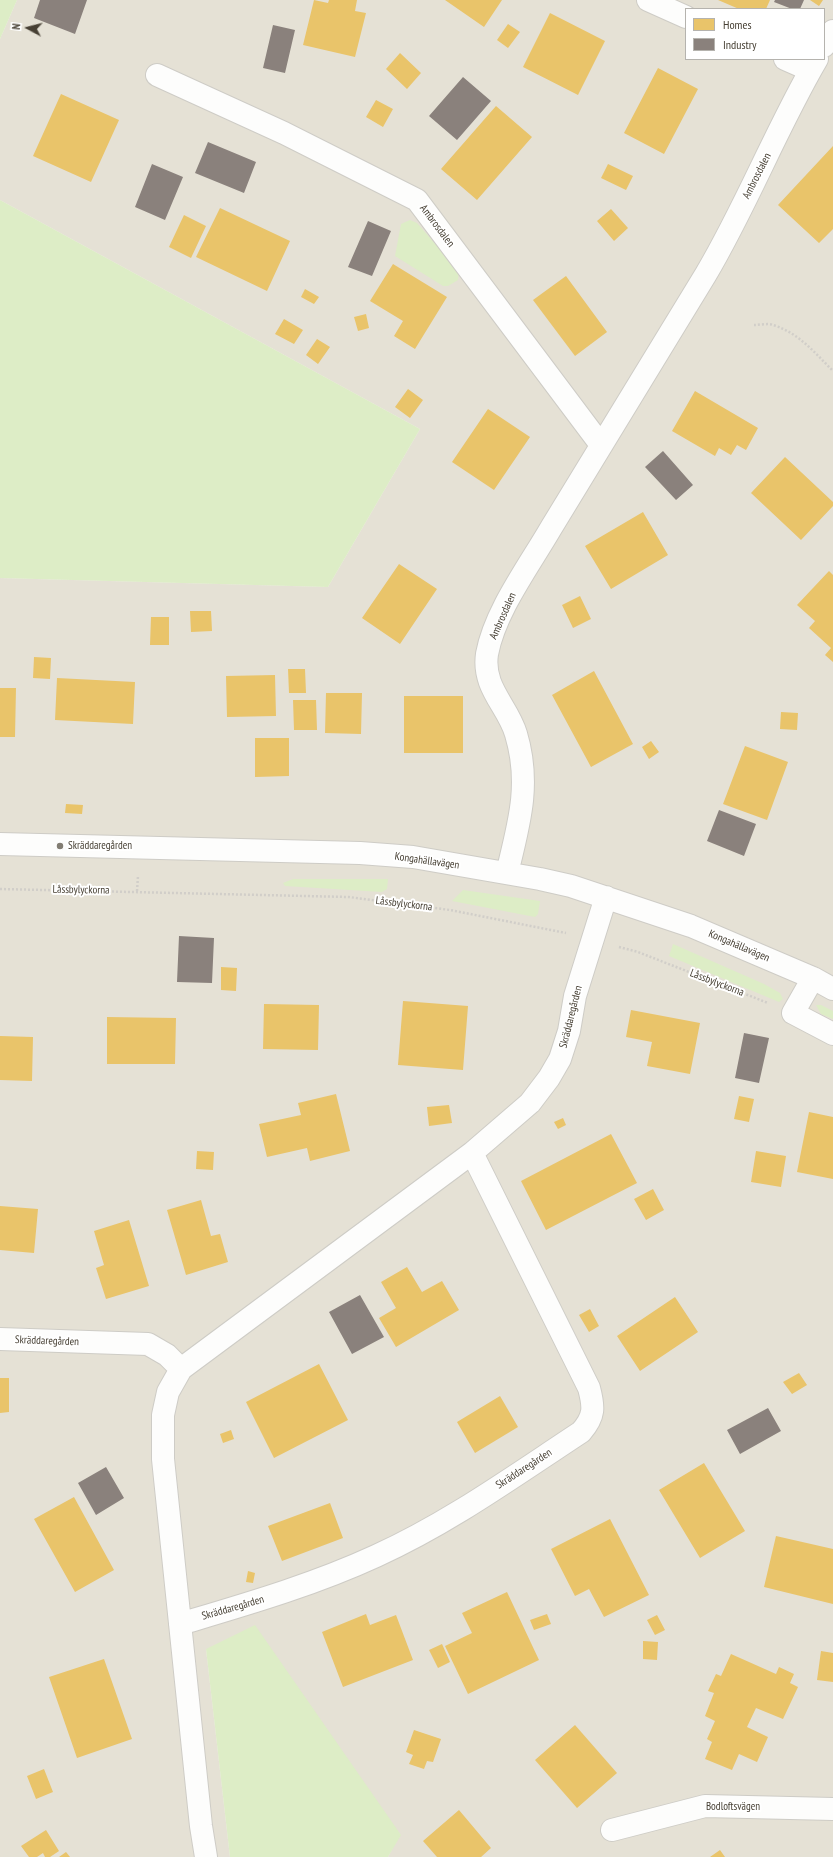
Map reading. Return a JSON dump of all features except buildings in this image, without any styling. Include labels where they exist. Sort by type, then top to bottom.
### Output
[{"type":"street","points":[[648,0],[685,16]]},
{"type":"street","points":[[825,44],[833,31]]},
{"type":"street","name":"Ambrosdalen","points":[[507,873],[522,802],[524,783],[523,762],[513,724],[493,693],[487,670],[487,655],[495,629],[508,600],[712,264],[814,64],[790,60]]},
{"type":"street","name":"Ambrosdalen","points":[[157,75],[284,133],[417,200],[601,445]]},
{"type":"street","name":"Kongahällavägen","points":[[0,844],[360,853],[413,857],[507,873],[571,886],[691,926],[813,978],[833,989]]},
{"type":"street","name":"Skräddaregården","points":[[206,1857],[201,1826],[163,1458],[163,1415],[168,1392],[181,1369],[472,1153],[530,1103],[549,1078],[560,1059],[569,1031],[575,996],[606,897]]},
{"type":"street","points":[[813,978],[793,1013],[833,1034]]},
{"type":"street","name":"Skräddaregården","points":[[180,1624],[287,1592],[376,1557],[455,1515],[581,1432],[588,1424],[593,1403],[589,1388],[472,1153]]},
{"type":"street","name":"Skräddaregården","points":[[0,1339],[148,1344],[167,1355],[181,1369]]},
{"type":"street","name":"Bodloftsvägen","points":[[612,1830],[706,1806],[833,1809]]},
{"type":"path","points":[[754,325],[772,324],[792,334],[805,342],[833,371]]},
{"type":"path","points":[[137,891],[138,874]]},
{"type":"path","name":"Låssbylyckorna","points":[[0,889],[349,897],[450,910],[542,927],[638,952],[793,1013]]},
{"type":"shaded area","points":[[17,0],[833,0],[833,1857],[388,1857],[400,1834],[206,1649],[230,1857],[0,1857],[0,578],[328,587],[420,429],[0,200],[0,39]]},
{"type":"green space","points":[[0,0],[17,0],[0,39]]},
{"type":"green space","points":[[0,200],[420,429],[328,587],[0,578]]},
{"type":"green space","points":[[410,220],[417,223],[459,271],[458,280],[448,286],[443,286],[395,256],[401,224]]},
{"type":"green space","points":[[293,879],[388,879],[387,889],[382,892],[285,886],[283,883]]},
{"type":"green space","points":[[463,890],[540,901],[538,914],[535,917],[452,901]]},
{"type":"green space","points":[[673,944],[764,984],[780,993],[783,999],[779,1002],[669,956]]},
{"type":"green space","points":[[816,1005],[821,1005],[833,1011],[833,1019],[821,1014]]},
{"type":"green space","points":[[255,1625],[401,1835],[388,1857],[230,1857],[206,1649]]},
{"type":"place","name":"Skräddaregården","points":[[60,846]]}]
